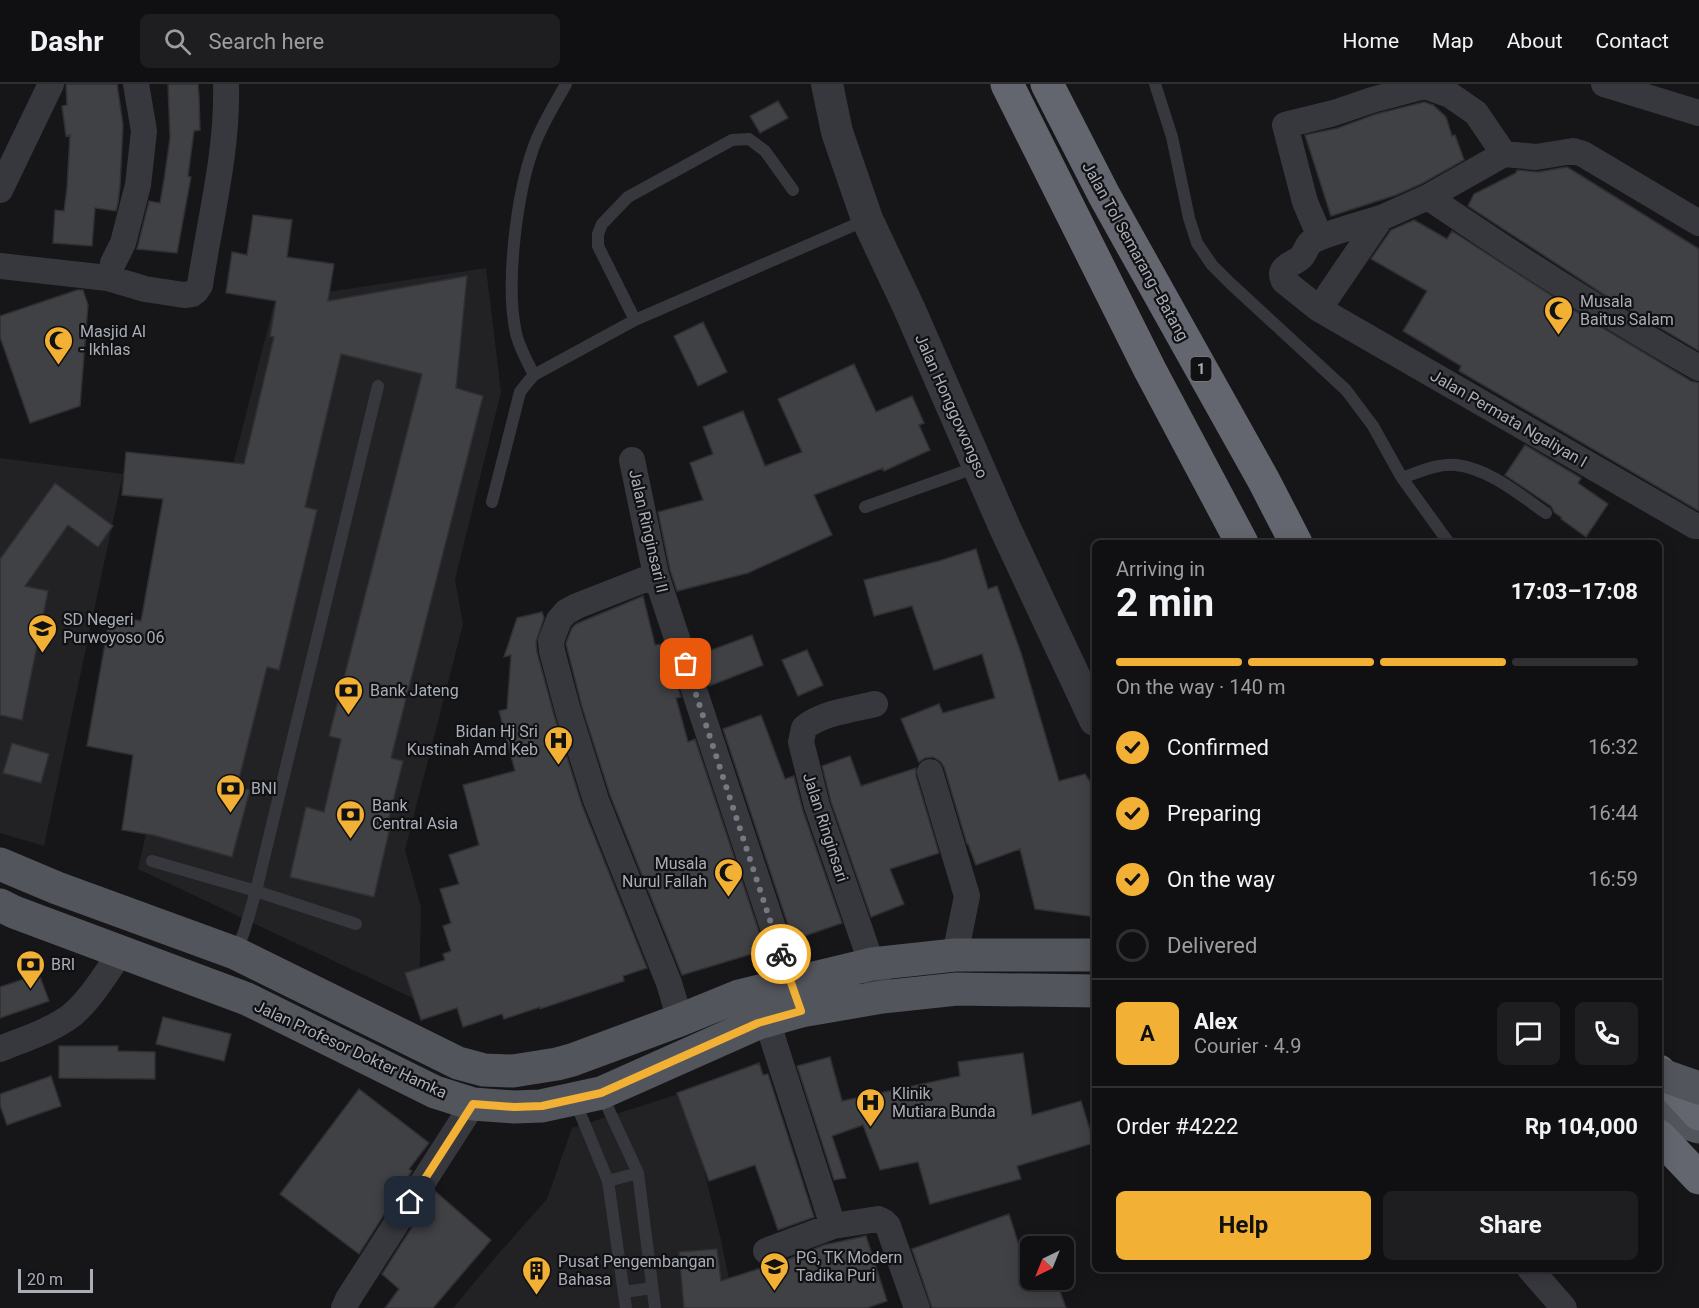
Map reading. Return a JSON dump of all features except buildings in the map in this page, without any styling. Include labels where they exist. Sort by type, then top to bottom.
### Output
[{"type":"highway","points":[[1007,84],[1150,370],[1240,540]]},
{"type":"highway","name":"Jalan Tol Semarang–Batang","points":[[1047,84],[1104,195],[1264,480],[1294,540]]},
{"type":"highway","points":[[1662,1076],[1699,1114]]},
{"type":"highway","points":[[1662,1139],[1699,1178]]},
{"type":"main road","name":"Jalan Profesor Dokter Hamka","points":[[0,864],[57,888],[236,953],[458,1064],[484,1070],[513,1071],[572,1059],[739,996],[882,997],[957,989],[1092,991]]},
{"type":"main road","points":[[47,924],[57,888]]},
{"type":"main road","name":"Jalan Profesor Dokter Hamka","points":[[7,912],[47,924],[247,999],[435,1092],[473,1104],[514,1107],[542,1106],[587,1096],[767,1021],[796,997],[872,964],[956,955],[1092,955]]},
{"type":"main road","points":[[572,1059],[587,1096]]},
{"type":"main road","points":[[1662,1074],[1699,1088]]},
{"type":"main road","points":[[1662,1115],[1699,1127]]},
{"type":"street","points":[[0,190],[51,84]]},
{"type":"street","points":[[113,263],[123,243],[138,185],[144,131],[136,84]]},
{"type":"street","points":[[0,266],[108,278],[145,289],[184,295],[196,291],[200,285],[221,161],[227,109],[226,84]]},
{"type":"street","name":"Jalan Honggowongso","points":[[827,84],[837,132],[867,219],[909,308],[1005,528],[1092,714]]},
{"type":"street","points":[[1604,84],[1629,88],[1699,113]]},
{"type":"street","points":[[1320,237],[1305,202],[1285,126],[1425,86],[1450,95],[1476,113],[1504,154],[1536,157],[1573,151],[1583,154],[1699,223]]},
{"type":"street","name":"Jalan Permata Ngaliyan I","points":[[1504,154],[1428,198],[1381,218],[1320,237],[1310,243],[1302,257],[1281,271],[1281,276],[1289,287],[1319,309],[1695,526],[1699,526]]},
{"type":"street","points":[[1428,198],[1500,247],[1699,368]]},
{"type":"street","points":[[1319,309],[1381,218]]},
{"type":"street","name":"Jalan Ringinsari II","points":[[632,460],[656,576],[796,997]]},
{"type":"street","points":[[656,576],[572,609],[559,620],[551,641],[568,711],[596,800],[669,983],[680,1020]]},
{"type":"street","name":"Jalan Ringinsari","points":[[875,704],[814,721],[804,728],[801,742],[818,806],[882,997]]},
{"type":"street","points":[[930,772],[967,896],[956,955]]},
{"type":"street","points":[[0,1049],[50,1029],[72,1014],[89,997],[121,952]]},
{"type":"street","points":[[767,1021],[833,1226]]},
{"type":"street","points":[[344,1308],[473,1104]]},
{"type":"street","points":[[766,1251],[833,1226],[878,1220],[884,1222],[888,1226],[917,1308]]},
{"type":"street","points":[[1533,1272],[1564,1308]]},
{"type":"lane","points":[[534,375],[518,340],[513,317],[513,271],[518,208],[534,145],[566,84]]},
{"type":"lane","points":[[1155,84],[1172,136],[1189,218],[1197,243],[1212,265],[1230,283],[1346,390],[1373,426],[1402,478],[1447,540]]},
{"type":"lane","points":[[635,320],[598,246],[598,234],[602,224],[628,197],[732,140],[749,139],[765,151],[793,190]]},
{"type":"lane","points":[[492,502],[520,392],[534,375],[635,320],[867,219]]},
{"type":"lane","points":[[236,953],[256,891],[378,386]]},
{"type":"lane","points":[[1402,478],[1435,466],[1456,465],[1497,480],[1546,513]]},
{"type":"lane","points":[[865,507],[978,466]]},
{"type":"lane","points":[[152,861],[256,891],[356,924]]},
{"type":"lane","points":[[587,1096],[638,1173],[655,1308]]},
{"type":"lane","points":[[587,1096],[608,1181],[626,1308]]},
{"type":"lane","points":[[608,1181],[638,1173]]},
{"type":"lane","points":[[624,1292],[652,1288]]},
{"type":"shaded area","points":[[486,268],[501,392],[455,580],[463,624],[405,850],[421,907],[419,1001],[138,869],[221,512],[275,300]]},
{"type":"shaded area","name":"SD Negeri Purwoyoso 06","points":[[0,458],[123,474],[44,846],[0,833]]},
{"type":"shaded area","points":[[685,1092],[735,1308],[453,1308],[547,1199],[572,1128]]},
{"type":"way so far","points":[[686,664],[781,954]]},
{"type":"place","name":"Musala Baitus Salam","points":[[1559,336]]},
{"type":"place","name":"Masjid Al - Ikhlas","points":[[59,366]]},
{"type":"place","name":"SD Negeri Purwoyoso 06","points":[[42,654]]},
{"type":"place","name":"Bank Jateng","points":[[349,716]]},
{"type":"place","name":"Bidan Hj Sri Kustinah Amd Keb","points":[[559,766]]},
{"type":"place","name":"BNI","points":[[230,814]]},
{"type":"place","name":"Bank Central Asia","points":[[351,840]]},
{"type":"place","name":"Musala Nurul Fallah","points":[[728,898]]},
{"type":"place","name":"BRI","points":[[30,990]]},
{"type":"place","name":"Klinik Mutiara Bunda","points":[[871,1128]]},
{"type":"place","name":"PG, TK Modern Tadika Puri","points":[[775,1292]]},
{"type":"place","name":"Pusat Pengembangan Bahasa","points":[[537,1296]]},
{"type":"route","points":[[410,1202],[473,1104],[514,1107],[542,1106],[601,1093],[758,1023],[801,1011],[781,954]]}]
